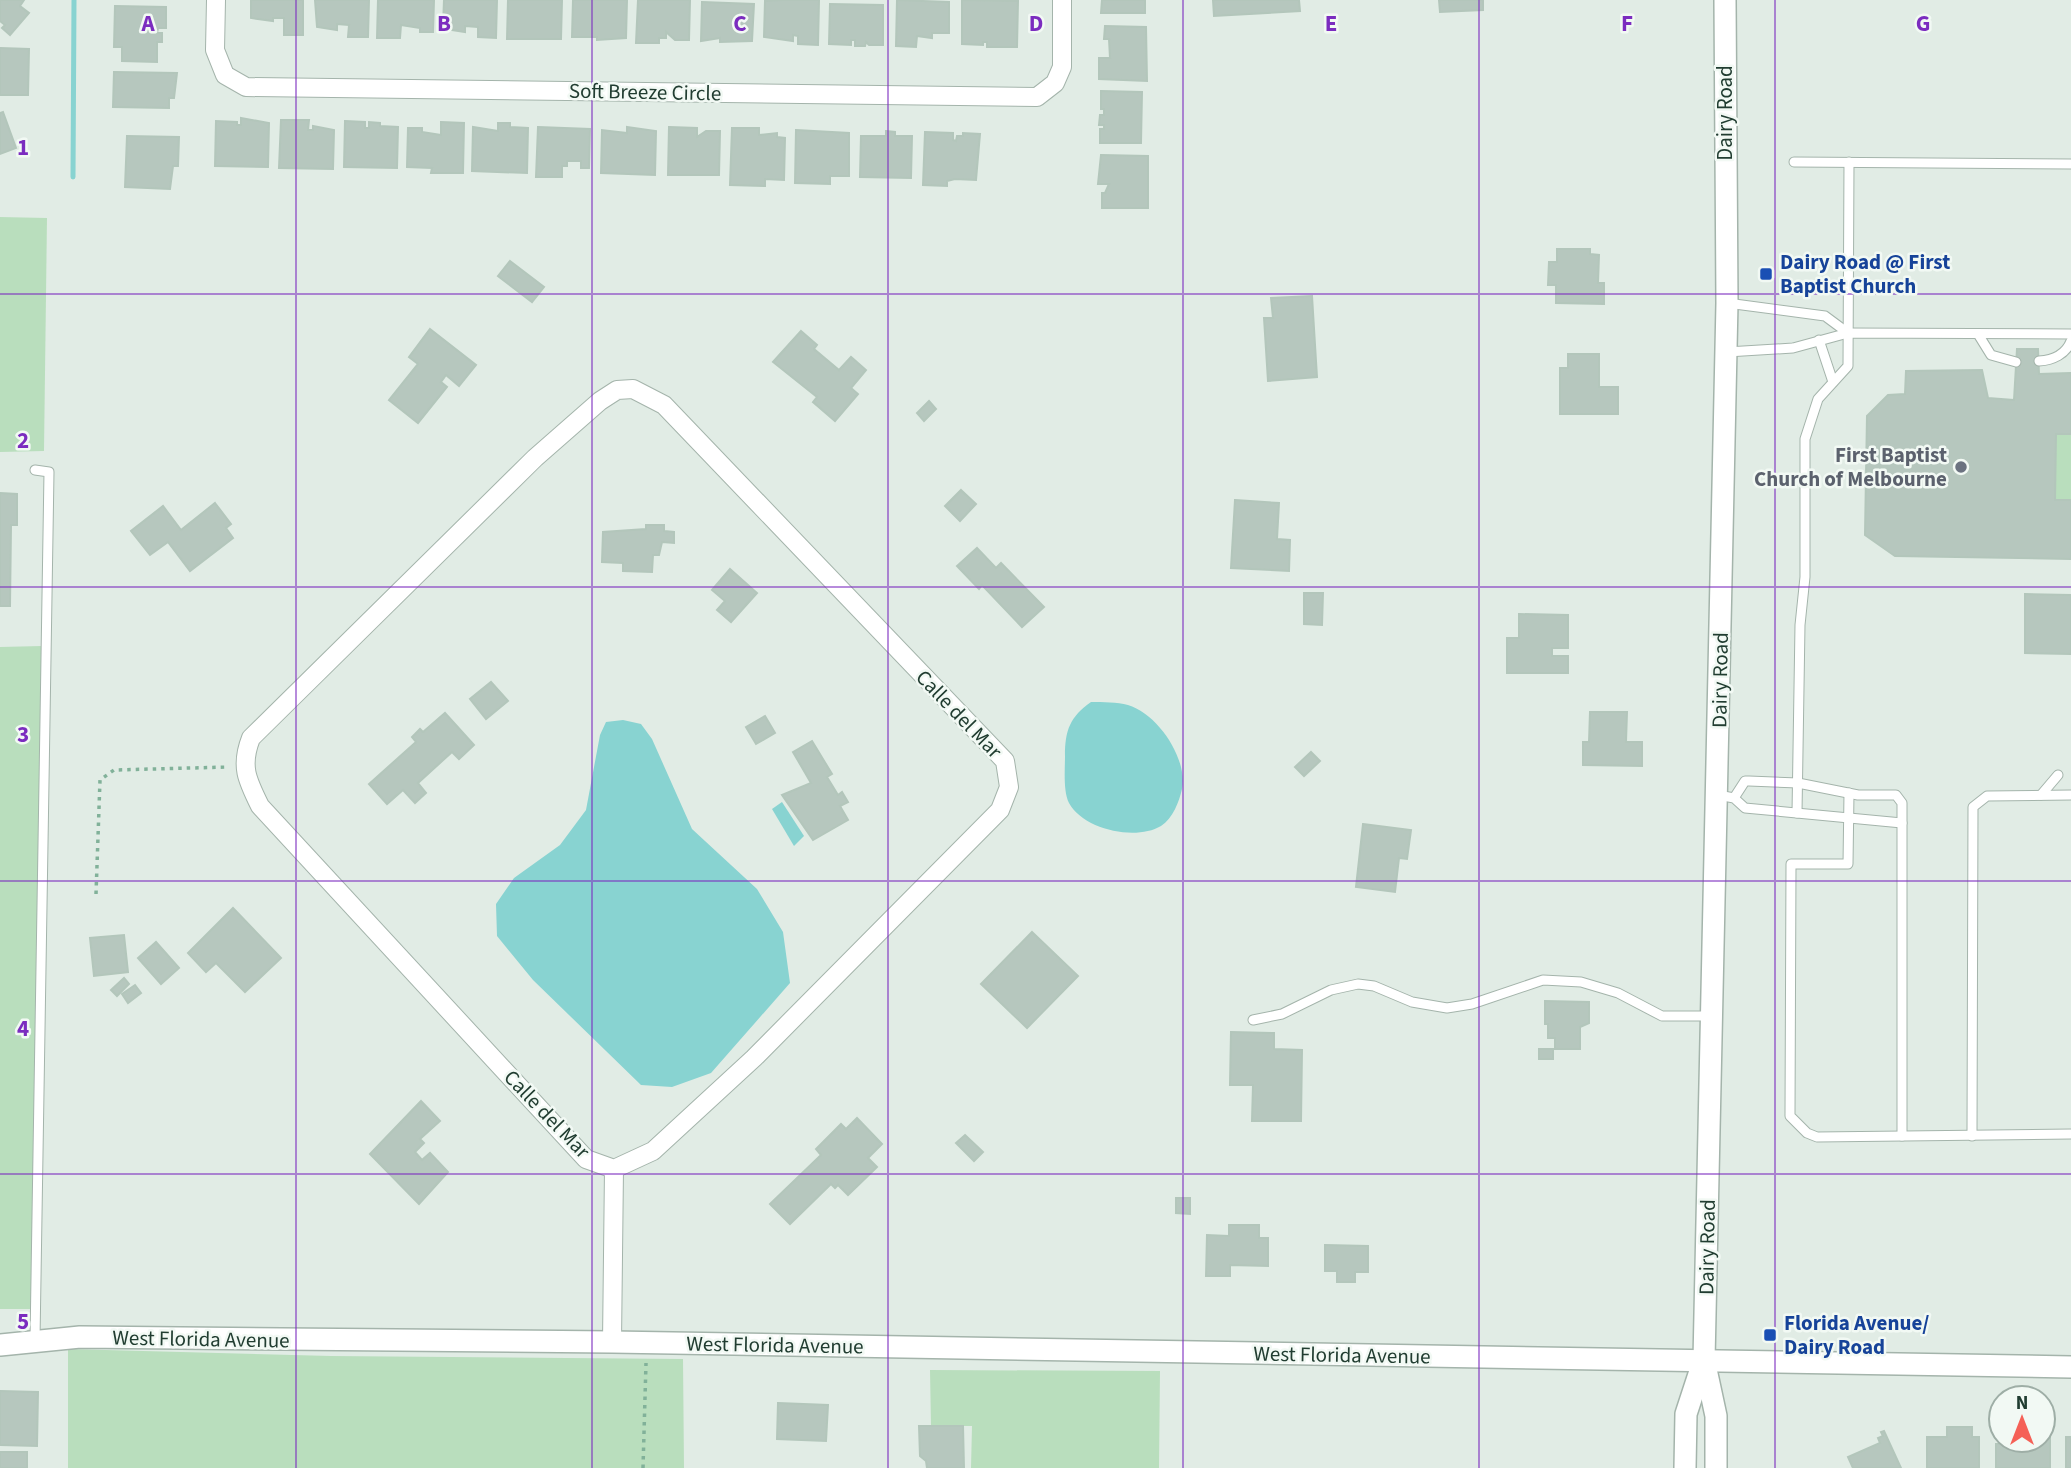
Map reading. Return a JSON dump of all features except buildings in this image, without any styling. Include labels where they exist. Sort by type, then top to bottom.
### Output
[{"type":"street","name":"Soft Breeze Circle","points":[[216,0],[215,50],[225,75],[246,86],[1037,97],[1055,83],[1062,67],[1062,0]]},
{"type":"street","name":"Dairy Road","points":[[1716,1468],[1716,1416],[1704,1360],[1713,1016],[1726,796],[1725,0]]},
{"type":"street","name":"Calle del Mar","points":[[633,389],[664,405],[1005,761],[1009,787],[1000,810],[744,1067],[653,1151],[614,1169],[586,1159],[270,816],[244,775],[244,766],[244,755],[251,738],[535,458],[600,401],[617,390],[633,389]]},
{"type":"street","points":[[612,1342],[614,1169]]},
{"type":"street","name":"West Florida Avenue","points":[[0,1345],[94,1338],[612,1342],[2071,1367]]},
{"type":"street","name":"Dairy Road","points":[[1685,1468],[1686,1414],[1704,1360]]},
{"type":"lane","points":[[1794,162],[2071,164]]},
{"type":"lane","points":[[1797,813],[1800,625],[1805,577],[1805,439],[1818,399],[1847,366],[1849,162]]},
{"type":"lane","points":[[1727,303],[1825,316],[1848,334]]},
{"type":"lane","points":[[1726,352],[1793,348],[1848,334],[2071,334]]},
{"type":"lane","points":[[1978,334],[1991,355],[2016,362]]},
{"type":"lane","points":[[1819,340],[1833,383]]},
{"type":"lane","points":[[2039,361],[2050,360],[2068,349],[2071,341]]},
{"type":"lane","points":[[35,470],[49,472],[35,1342]]},
{"type":"lane","points":[[2041,795],[2058,775]]},
{"type":"lane","points":[[1902,823],[1745,808],[1726,796],[1745,782],[1798,783],[1849,793],[1896,794],[1902,803],[1902,823],[1902,1136]]},
{"type":"lane","points":[[1849,793],[1847,864],[1791,864],[1790,1116],[1807,1133],[1817,1137],[2071,1134]]},
{"type":"lane","points":[[1972,1136],[1973,807],[1987,796],[2071,795]]},
{"type":"lane","points":[[1253,1020],[1282,1014],[1331,990],[1358,984],[1374,986],[1412,1002],[1447,1008],[1472,1004],[1543,980],[1581,982],[1618,993],[1662,1016],[1713,1016]]},
{"type":"path","points":[[96,894],[100,780],[114,770],[244,766]]},
{"type":"path","points":[[643,1468],[647,1343]]},
{"type":"green space","points":[[0,217],[47,218],[44,451],[0,452]]},
{"type":"green space","points":[[2056,434],[2071,434],[2071,500],[2055,500]]},
{"type":"green space","points":[[42,646],[34,1309],[0,1309],[0,647]]},
{"type":"green space","points":[[68,1349],[331,1356],[683,1359],[684,1468],[68,1468]]},
{"type":"green space","points":[[930,1370],[1160,1371],[1159,1468],[971,1468],[972,1426],[931,1426]]},
{"type":"water","points":[[1091,702],[1119,703],[1139,710],[1160,728],[1168,739],[1183,777],[1175,809],[1161,826],[1138,833],[1111,830],[1086,820],[1069,803],[1065,780],[1068,731],[1078,713]]},
{"type":"water","points":[[623,720],[641,724],[652,739],[692,829],[757,889],[783,932],[790,983],[711,1073],[672,1087],[641,1085],[533,980],[497,936],[496,904],[514,878],[560,845],[586,810],[600,735],[606,722]]},
{"type":"water","points":[[782,802],[804,836],[794,846],[772,809]]},
{"type":"waterway","points":[[73,177],[74,0]]},
{"type":"place","name":"Dairy Road @ First Baptist Church","points":[[1766,274]]},
{"type":"place","name":"First Baptist Church of Melbourne","points":[[1961,467]]},
{"type":"place","name":"Florida Avenue/ Dairy Road","points":[[1770,1335]]}]
